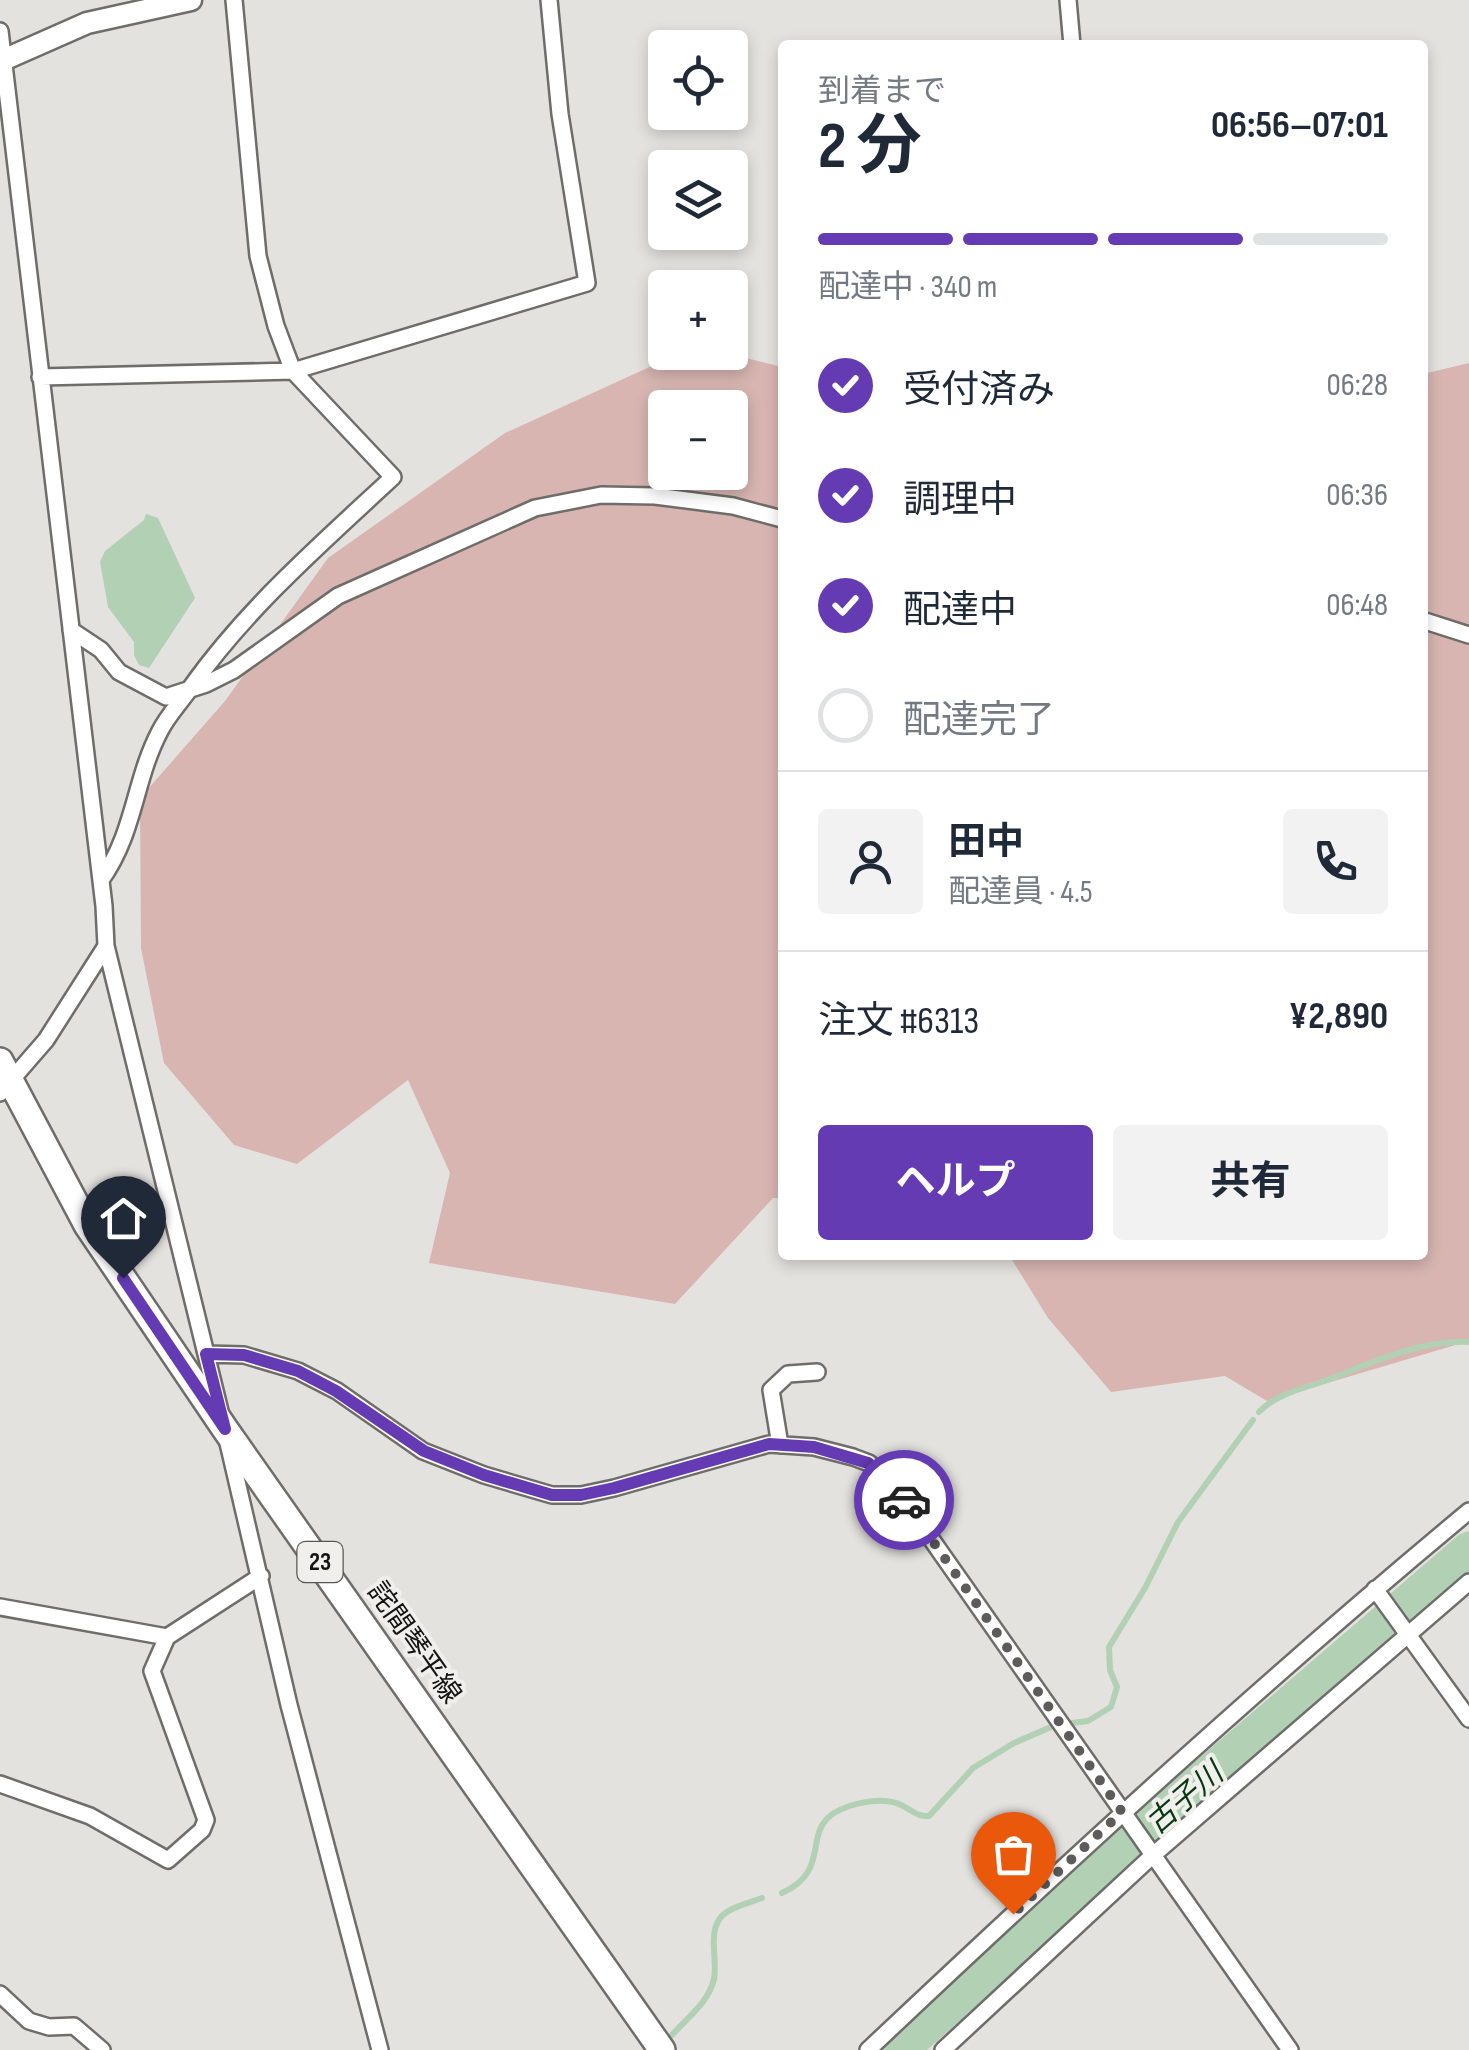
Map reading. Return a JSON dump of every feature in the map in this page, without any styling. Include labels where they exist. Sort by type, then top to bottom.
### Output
[{"type":"main road","name":"詫間琴平線","points":[[3,1079],[86,1224],[225,1429],[662,2050]]},
{"type":"street","points":[[2,60],[86,23],[191,0]]},
{"type":"street","points":[[101,880],[116,859],[130,825],[160,730],[208,660],[291,572],[393,476],[294,371],[276,326],[258,256],[234,0]]},
{"type":"street","points":[[40,378],[294,371],[587,283],[560,114],[549,0]]},
{"type":"street","points":[[1068,0],[1072,40]]},
{"type":"street","points":[[0,31],[106,946],[261,1576],[289,1705],[380,2050]]},
{"type":"street","points":[[71,630],[101,650],[118,672],[166,696],[234,670],[338,596],[534,508],[601,495],[655,496],[733,506],[778,518]]},
{"type":"street","points":[[1428,622],[1469,635]]},
{"type":"street","points":[[3,1079],[46,1040],[106,946]]},
{"type":"street","points":[[206,1354],[244,1355],[298,1371],[350,1400],[424,1451],[484,1475],[552,1495],[598,1492],[769,1444],[814,1447],[868,1463],[892,1486],[1290,2050]]},
{"type":"street","points":[[780,1445],[771,1390],[788,1374],[817,1372]]},
{"type":"street","points":[[876,2047],[1375,1589],[1469,1511]]},
{"type":"street","points":[[0,1784],[90,1816],[168,1860],[202,1830],[206,1820],[152,1671],[167,1636],[261,1576]]},
{"type":"street","points":[[944,2050],[1152,1856],[1469,1582]]},
{"type":"street","points":[[1375,1589],[1469,1719]]},
{"type":"street","points":[[0,1607],[167,1636]]},
{"type":"street","points":[[0,1994],[29,2021],[48,2027],[74,2026],[102,2050]]},
{"type":"shaded area","points":[[748,358],[778,366],[778,1198],[773,1198],[675,1304],[429,1263],[450,1173],[408,1080],[297,1164],[234,1145],[164,1063],[141,948],[140,798],[225,701],[328,558],[505,433],[648,368],[748,370]]},
{"type":"shaded area","points":[[1469,363],[1469,1341],[1267,1401],[1225,1376],[1111,1392],[1048,1318],[1012,1260],[1428,1260],[1428,373]]},
{"type":"shaded area","points":[[146,514],[158,518],[195,598],[149,668],[139,665],[134,642],[108,607],[100,562],[105,551],[144,520]]},
{"type":"waterway","points":[[1259,1412],[1286,1394],[1386,1357],[1435,1344],[1469,1342]]},
{"type":"waterway","points":[[1072,1723],[1088,1721],[1111,1707],[1117,1687],[1110,1670],[1109,1647],[1145,1588],[1178,1522],[1253,1420]]},
{"type":"waterway","name":"古子川","points":[[901,2050],[1175,1802],[1469,1549]]},
{"type":"waterway","points":[[782,1893],[807,1874],[819,1831],[834,1813],[849,1806],[885,1801],[929,1816],[973,1768],[1014,1743],[1051,1727]]},
{"type":"waterway","points":[[672,2035],[711,1987],[715,1971],[714,1935],[720,1918],[762,1898]]},
{"type":"way so far","points":[[904,1500],[1122,1812],[1013,1914]]},
{"type":"route","points":[[123,1278],[225,1429],[206,1354],[244,1355],[298,1371],[336,1391],[424,1451],[484,1475],[552,1495],[581,1495],[614,1488],[769,1444],[814,1447],[868,1463],[904,1500]]}]
